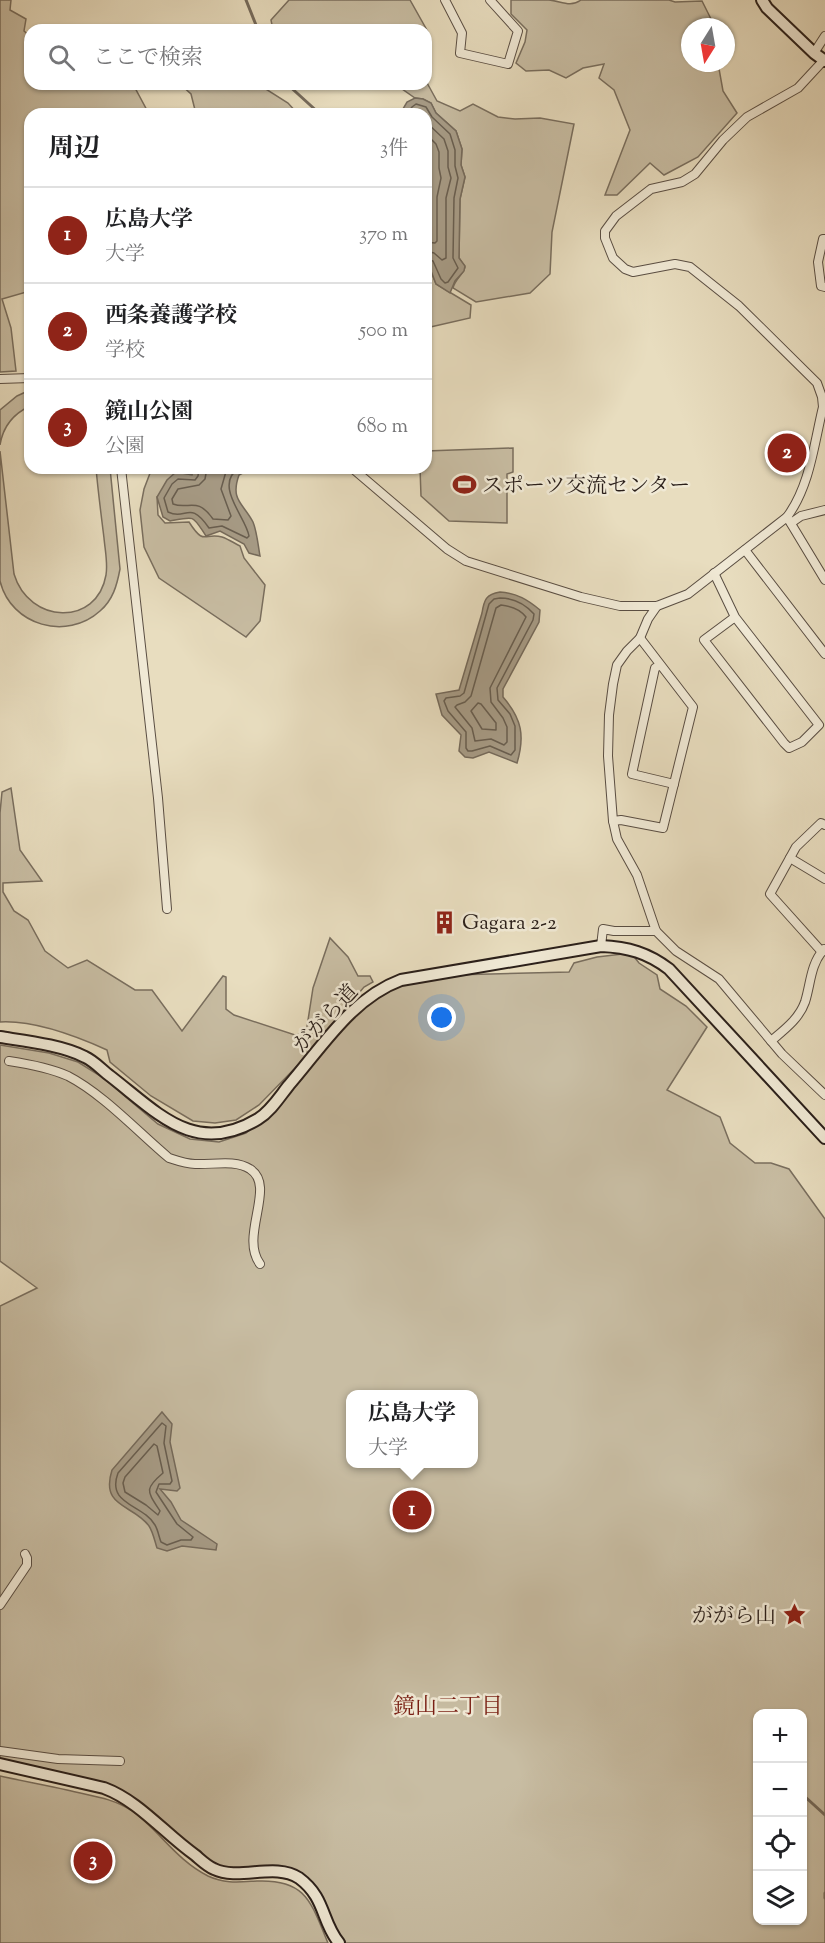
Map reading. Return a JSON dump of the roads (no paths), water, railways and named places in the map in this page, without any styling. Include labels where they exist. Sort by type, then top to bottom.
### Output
[{"type":"street","points":[[445,0],[462,33],[460,53],[508,64],[518,31],[490,0]]},
{"type":"street","points":[[762,0],[767,8],[824,60],[798,88],[747,117],[723,140],[695,174],[682,182],[651,189],[615,216],[606,231],[607,248],[613,258],[625,269],[642,272],[675,264],[690,267],[739,306],[817,382],[822,397],[822,407],[802,488],[790,517]]},
{"type":"street","points":[[814,53],[825,36]]},
{"type":"street","points":[[825,239],[823,239],[818,262],[821,286],[825,287]]},
{"type":"street","points":[[0,379],[24,378]]},
{"type":"street","points":[[122,474],[158,798],[167,909]]},
{"type":"street","points":[[359,474],[447,549],[466,561],[581,597],[620,606],[657,606],[688,594],[790,517],[825,510]]},
{"type":"street","points":[[790,517],[825,580]]},
{"type":"street","points":[[745,550],[825,654]]},
{"type":"street","points":[[714,573],[735,617],[822,722],[802,742],[789,748],[704,640],[735,617]]},
{"type":"street","points":[[657,606],[648,619],[640,638],[617,665],[613,684],[609,715],[608,756],[613,821],[617,839],[637,875],[656,931],[676,951],[719,979],[782,1054],[825,1095]]},
{"type":"street","points":[[613,821],[621,820],[663,828],[693,707],[640,638]]},
{"type":"street","points":[[660,665],[655,668],[632,774],[674,784]]},
{"type":"street","points":[[771,1041],[794,1021],[804,1004],[814,964],[823,950],[770,894],[796,847],[821,823],[825,825]]},
{"type":"street","points":[[790,858],[825,879]]},
{"type":"street","points":[[601,946],[603,929],[656,931]]},
{"type":"street","name":"ががら道","points":[[0,1038],[56,1048],[86,1057],[166,1119],[191,1132],[205,1134],[233,1131],[262,1117],[344,1021],[365,999],[388,985],[412,978],[601,946],[631,949],[656,960],[669,969],[825,1138]]},
{"type":"street","points":[[9,1061],[33,1065],[66,1075],[86,1086],[169,1158],[181,1163],[230,1164],[248,1167],[254,1172],[260,1193],[252,1246],[260,1264]]},
{"type":"street","points":[[0,1605],[27,1565],[25,1554]]},
{"type":"street","points":[[0,1751],[58,1759],[120,1761]]},
{"type":"street","points":[[0,1764],[104,1788],[119,1794],[214,1869],[236,1874],[269,1870],[296,1876],[315,1892],[339,1943]]},
{"type":"water","points":[[415,98],[431,103],[436,113],[456,131],[462,149],[461,165],[465,177],[460,199],[459,258],[465,266],[450,293],[436,284],[432,274],[432,108],[404,108],[407,102]]},
{"type":"water","points":[[174,474],[241,474],[237,483],[237,496],[253,522],[260,556],[249,553],[244,544],[220,531],[206,536],[192,519],[170,521],[163,517],[157,497],[167,480]]},
{"type":"water","points":[[500,592],[522,598],[540,610],[539,622],[503,689],[503,697],[518,720],[520,728],[521,744],[517,763],[489,752],[473,758],[465,757],[459,751],[461,735],[442,715],[436,694],[459,690],[485,601],[492,594]]},
{"type":"water","points":[[162,1412],[172,1424],[170,1442],[180,1488],[177,1491],[160,1489],[171,1502],[181,1520],[217,1544],[216,1550],[182,1546],[167,1551],[157,1548],[149,1526],[114,1499],[110,1492],[109,1482],[112,1470]]},
{"type":"waterway","points":[[246,0],[256,24]]},
{"type":"waterway","points":[[294,90],[313,108]]},
{"type":"waterway","points":[[807,1799],[825,1815]]},
{"type":"waterway","points":[[825,1893],[825,1898]]},
{"type":"place","name":"西条養護学校","points":[[787,453]]},
{"type":"place","name":"スポーツ交流センター","points":[[464,485]]},
{"type":"place","name":"Gagara 2-2","points":[[444,922]]},
{"type":"place","name":"広島大学","points":[[412,1510]]},
{"type":"place","name":"ががら山","points":[[794,1615]]},
{"type":"place","name":"鏡山公園","points":[[93,1861]]},
{"type":"district","name":"鏡山二丁目","points":[[448,1705]]}]
